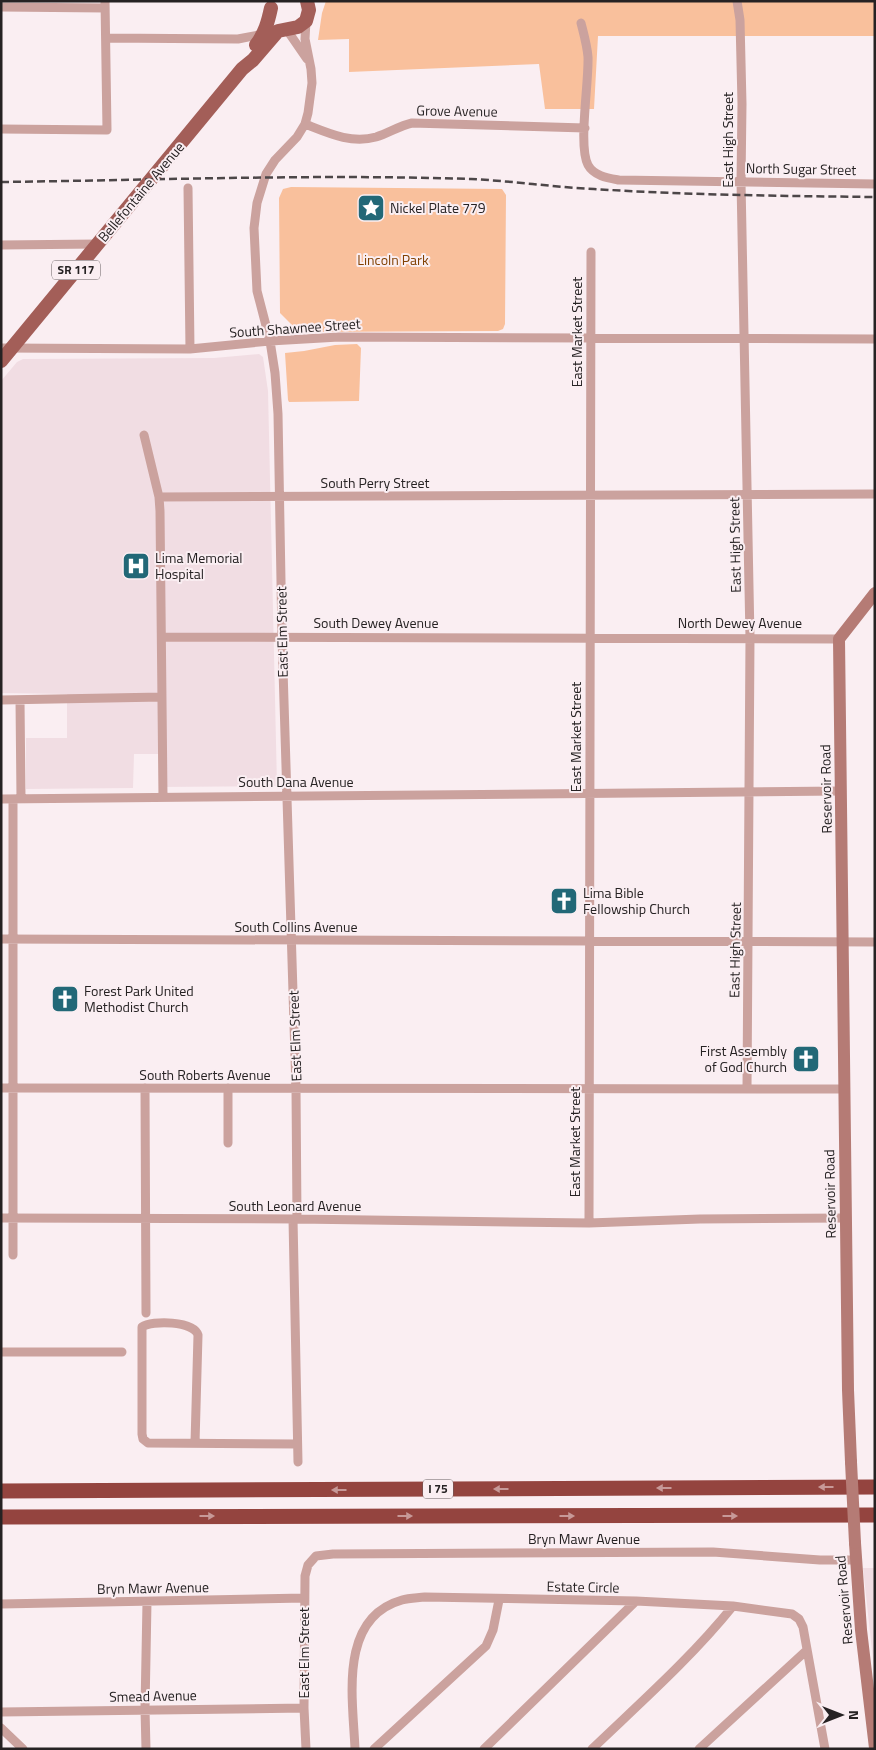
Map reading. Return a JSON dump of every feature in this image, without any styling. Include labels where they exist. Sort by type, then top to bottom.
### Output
[{"type":"highway","name":"I 75","points":[[1,1492],[875,1487]]},
{"type":"highway","name":"I 75","points":[[1,1517],[875,1515]]},
{"type":"highway","points":[[1,1523],[175,1519],[180,1516]]},
{"type":"main road","points":[[272,3],[274,20],[285,30]]},
{"type":"main road","name":"Bellefontaine Avenue","points":[[242,69],[248,56],[268,26],[272,3]]},
{"type":"main road","name":"SR 117","points":[[285,30],[298,27],[308,8]]},
{"type":"main road","name":"Bellefontaine Avenue","points":[[1,361],[6,348],[98,244],[242,69],[254,60],[278,31],[285,30]]},
{"type":"main road","points":[[839,639],[872,596]]},
{"type":"main road","name":"Reservoir Road","points":[[839,639],[848,1390],[856,1560],[875,1748]]},
{"type":"street","name":"East High Street","points":[[738,1],[742,95],[741,182],[750,638],[747,1089]]},
{"type":"street","points":[[1,7],[105,5],[107,130],[1,129]]},
{"type":"street","name":"East Elm Street","points":[[298,1462],[295,1219],[296,1089],[282,637],[277,395],[270,341],[256,282],[254,228],[257,202],[266,174],[275,160],[297,137],[305,124],[311,94],[311,69],[305,38],[308,8]]},
{"type":"street","points":[[581,23],[588,58],[584,128]]},
{"type":"street","points":[[285,30],[310,63]]},
{"type":"street","points":[[106,38],[260,40]]},
{"type":"street","points":[[238,39],[260,40]]},
{"type":"street","name":"Grove Avenue","points":[[305,124],[348,139],[376,137],[400,126],[412,123],[584,128]]},
{"type":"street","name":"North Sugar Street","points":[[584,128],[584,148],[589,167],[604,177],[619,180],[875,184]]},
{"type":"street","points":[[188,188],[190,349]]},
{"type":"street","points":[[1,245],[98,244]]},
{"type":"street","name":"East Market Street","points":[[589,1223],[591,252]]},
{"type":"street","name":"South Shawnee Street","points":[[6,348],[190,349],[270,341],[338,337],[875,339]]},
{"type":"street","points":[[144,435],[159,497],[163,797]]},
{"type":"street","name":"South Perry Street","points":[[159,497],[875,494]]},
{"type":"street","name":"South Dewey Avenue","points":[[162,637],[590,638]]},
{"type":"street","name":"North Dewey Avenue","points":[[590,638],[839,639]]},
{"type":"street","points":[[1,700],[162,697]]},
{"type":"street","points":[[13,1255],[13,940],[20,700]]},
{"type":"street","name":"South Dana Avenue","points":[[1,799],[841,791]]},
{"type":"street","name":"South Collins Avenue","points":[[1,939],[875,942]]},
{"type":"street","name":"South Roberts Avenue","points":[[1,1088],[844,1089]]},
{"type":"street","points":[[145,1088],[146,1313]]},
{"type":"street","points":[[228,1088],[228,1142]]},
{"type":"street","name":"South Leonard Avenue","points":[[1,1218],[589,1223],[700,1219],[845,1218]]},
{"type":"street","points":[[195,1443],[198,1335],[192,1327],[184,1325],[147,1323],[142,1327],[143,1439],[148,1443],[298,1444]]},
{"type":"street","points":[[1,1352],[122,1352]]},
{"type":"street","name":"Bryn Mawr Avenue","points":[[313,1559],[316,1556],[333,1554],[713,1552],[820,1560],[856,1560]]},
{"type":"street","name":"East Elm Street","points":[[306,1749],[304,1598],[305,1576],[308,1565],[313,1559]]},
{"type":"street","name":"Estate Circle","points":[[355,1749],[353,1671],[362,1631],[374,1615],[393,1603],[404,1599],[425,1597],[499,1600],[636,1601],[733,1606],[792,1614],[799,1619],[803,1627],[825,1749]]},
{"type":"street","name":"Bryn Mawr Avenue","points":[[1,1604],[304,1598]]},
{"type":"street","points":[[374,1749],[486,1646],[491,1639],[499,1600]]},
{"type":"street","points":[[484,1749],[636,1601]]},
{"type":"street","points":[[146,1749],[145,1709],[148,1602]]},
{"type":"street","points":[[592,1749],[662,1683],[733,1606]]},
{"type":"street","points":[[699,1749],[807,1650]]},
{"type":"street","name":"Smead Avenue","points":[[1,1712],[304,1708]]},
{"type":"street","points":[[1,1728],[23,1749]]},
{"type":"shaded area","name":"Lima Memorial Hospital","points":[[259,354],[263,357],[268,391],[277,786],[159,787],[158,754],[134,754],[133,788],[26,789],[26,738],[67,738],[67,694],[1,693],[1,381],[17,362],[23,359],[214,358]]},
{"type":"shaded area","points":[[863,1568],[875,1568],[875,1678]]},
{"type":"green space","points":[[326,1],[875,1],[875,36],[598,36],[594,109],[545,109],[539,64],[349,72],[349,39],[318,40],[322,13]]},
{"type":"green space","name":"Lincoln Park","points":[[291,187],[502,189],[506,195],[505,324],[503,329],[498,331],[299,332],[280,313],[279,198],[283,189]]},
{"type":"green space","points":[[357,344],[361,348],[359,401],[289,402],[285,353],[335,345]]},
{"type":"railway","points":[[1,182],[295,177],[471,179],[664,193],[875,197]]},
{"type":"place","name":"Nickel Plate 779","points":[[371,208]]},
{"type":"place","name":"Lima Memorial Hospital","points":[[136,566]]},
{"type":"place","name":"Lima Bible Fellowship Church","points":[[564,901]]},
{"type":"place","name":"Forest Park United Methodist Church","points":[[65,999]]},
{"type":"place","name":"First Assembly of God Church","points":[[806,1059]]}]
